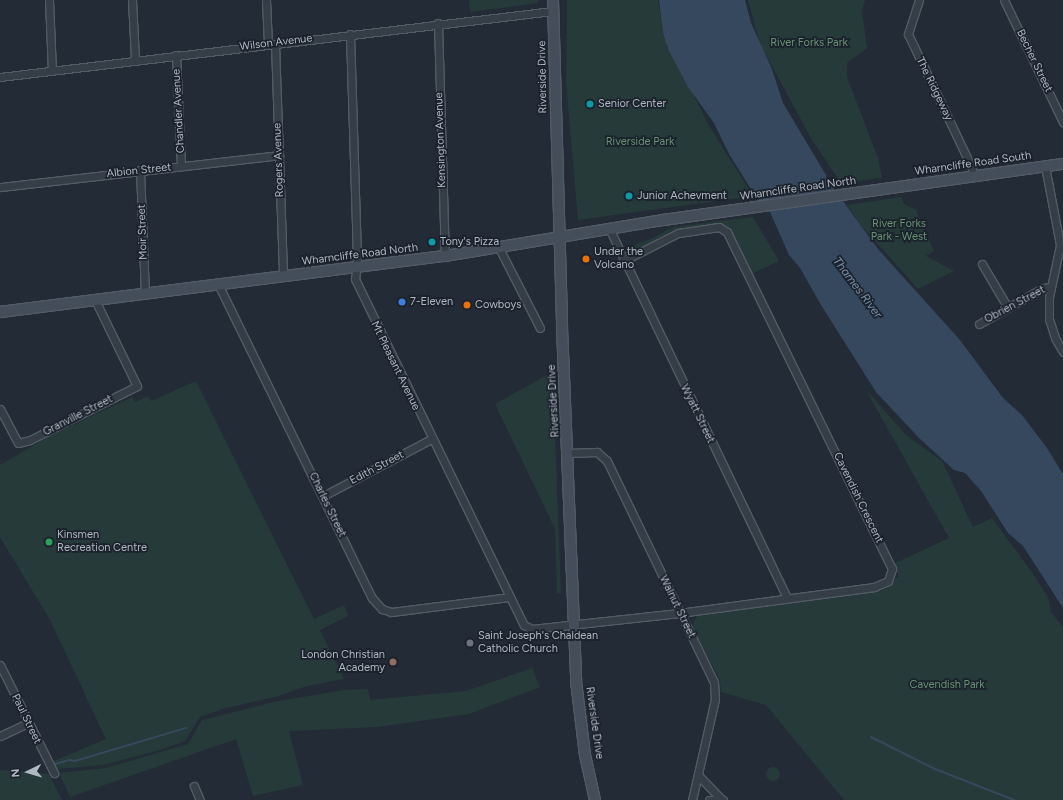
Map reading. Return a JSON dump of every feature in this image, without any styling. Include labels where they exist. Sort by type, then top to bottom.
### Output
[{"type":"main road","name":"Riverside Drive","points":[[553,0],[559,236],[578,697],[585,755],[595,800]]},
{"type":"main road","name":"Wharncliffe Road South","points":[[887,188],[1063,164]]},
{"type":"main road","name":"Wharncliffe Road North","points":[[0,312],[445,256],[609,228],[887,188]]},
{"type":"street","points":[[49,0],[52,71]]},
{"type":"street","points":[[132,0],[135,60]]},
{"type":"street","name":"Rogers Avenue","points":[[266,0],[271,44],[279,155],[283,277]]},
{"type":"street","name":"The Ridgeway","points":[[919,0],[908,34],[972,168],[973,176]]},
{"type":"street","points":[[1005,2],[1013,0]]},
{"type":"street","name":"Becher Street","points":[[1005,2],[1063,122]]},
{"type":"street","name":"Wilson Avenue","points":[[0,77],[438,23],[553,11]]},
{"type":"street","name":"Kensington Avenue","points":[[438,23],[445,256]]},
{"type":"street","name":"Mt Pleasant Avenue","points":[[350,34],[357,258],[354,279],[431,439],[524,625],[532,629],[575,625]]},
{"type":"street","name":"Chandler Avenue","points":[[176,55],[181,166]]},
{"type":"street","name":"Albion Street","points":[[0,187],[279,155]]},
{"type":"street","points":[[1045,166],[1060,245],[1051,287],[1050,326],[1063,352]]},
{"type":"street","name":"Moir Street","points":[[140,170],[145,294]]},
{"type":"street","name":"Cavendish Crescent","points":[[575,625],[679,613],[874,587],[888,581],[892,569],[727,232],[719,227],[678,233],[623,261]]},
{"type":"street","name":"Wyatt Street","points":[[609,228],[623,261],[787,598]]},
{"type":"street","points":[[498,246],[540,328]]},
{"type":"street","points":[[982,264],[1008,308]]},
{"type":"street","name":"Charles Street","points":[[218,284],[372,598],[382,609],[391,612],[509,597]]},
{"type":"street","name":"Obrien Street","points":[[979,324],[1043,288],[1051,287]]},
{"type":"street","name":"Granville Street","points":[[0,409],[18,443],[30,440],[137,386],[95,300]]},
{"type":"street","name":"Edith Street","points":[[323,496],[431,439]]},
{"type":"street","name":"Walnut Street","points":[[568,453],[597,452],[607,461],[679,613],[714,682],[716,700],[692,800]]},
{"type":"street","name":"Paul Street","points":[[0,665],[54,773]]},
{"type":"street","points":[[0,736],[28,723]]},
{"type":"street","points":[[698,775],[722,799]]},
{"type":"street","points":[[194,786],[200,800]]},
{"type":"street","points":[[709,800],[722,799]]},
{"type":"green space","points":[[469,0],[538,0],[538,3],[470,12]]},
{"type":"green space","name":"Riverside Park","points":[[567,0],[658,0],[663,33],[708,124],[753,196],[578,220],[566,83]]},
{"type":"green space","name":"River Forks Park","points":[[748,0],[865,0],[862,11],[867,48],[847,63],[847,77],[878,158],[882,178],[841,183],[812,140],[760,44]]},
{"type":"green space","name":"River Forks Park - West","points":[[901,197],[904,204],[916,210],[934,251],[926,256],[954,271],[918,289],[860,224],[847,205]]},
{"type":"green space","points":[[753,217],[779,261],[751,274],[730,228],[722,223],[676,229],[629,253],[625,248],[651,239],[673,227]]},
{"type":"green space","points":[[551,373],[554,407],[561,593],[557,593],[555,529],[495,404]]},
{"type":"green space","points":[[196,381],[314,619],[344,605],[348,616],[320,630],[344,679],[307,686],[275,697],[222,709],[200,717],[185,741],[160,750],[103,765],[57,769],[54,761],[106,739],[50,620],[0,537],[0,465],[50,436],[132,397],[135,402],[148,396],[151,401]]},
{"type":"green space","name":"Cavendish Park","points":[[866,390],[906,435],[942,461],[973,527],[992,518],[1048,597],[1051,612],[1063,627],[1063,800],[844,800],[766,705],[721,692],[720,680],[692,626],[697,616],[883,590],[899,576],[893,564],[949,538]]},
{"type":"green space","points":[[532,668],[540,687],[469,714],[378,727],[289,731],[303,785],[253,796],[236,739],[70,797],[59,773],[106,768],[188,744],[202,720],[278,701],[344,690],[368,689],[370,700],[466,691]]},
{"type":"green space","points":[[773,767],[778,769],[780,774],[778,779],[773,781],[768,779],[766,774],[768,769]]},
{"type":"green space","points":[[0,770],[49,774],[62,800],[0,800]]},
{"type":"water","name":"Thames River","points":[[659,0],[745,0],[751,23],[772,69],[783,103],[835,190],[878,249],[960,340],[1003,398],[1022,415],[1047,448],[1063,474],[1063,608],[1023,546],[1008,533],[981,491],[965,473],[954,470],[919,438],[876,392],[821,305],[800,268],[789,255],[770,212],[754,194],[729,154],[714,123],[688,87],[669,51],[663,33]]},
{"type":"waterway","points":[[55,764],[69,760],[75,761],[186,728]]},
{"type":"waterway","points":[[871,737],[935,769],[1014,800]]},
{"type":"place","name":"Senior Center","points":[[590,104]]},
{"type":"place","name":"Junior Achevment","points":[[629,196]]},
{"type":"place","name":"Tony's Pizza","points":[[432,242]]},
{"type":"place","name":"Under the Volcano","points":[[586,259]]},
{"type":"place","name":"7-Eleven","points":[[402,302]]},
{"type":"place","name":"Cowboys","points":[[467,305]]},
{"type":"place","name":"Kinsmen Recreation Centre","points":[[49,542]]},
{"type":"place","name":"Saint Joseph's Chaldean Catholic Church","points":[[470,643]]},
{"type":"place","name":"London Christian Academy","points":[[393,662]]}]
